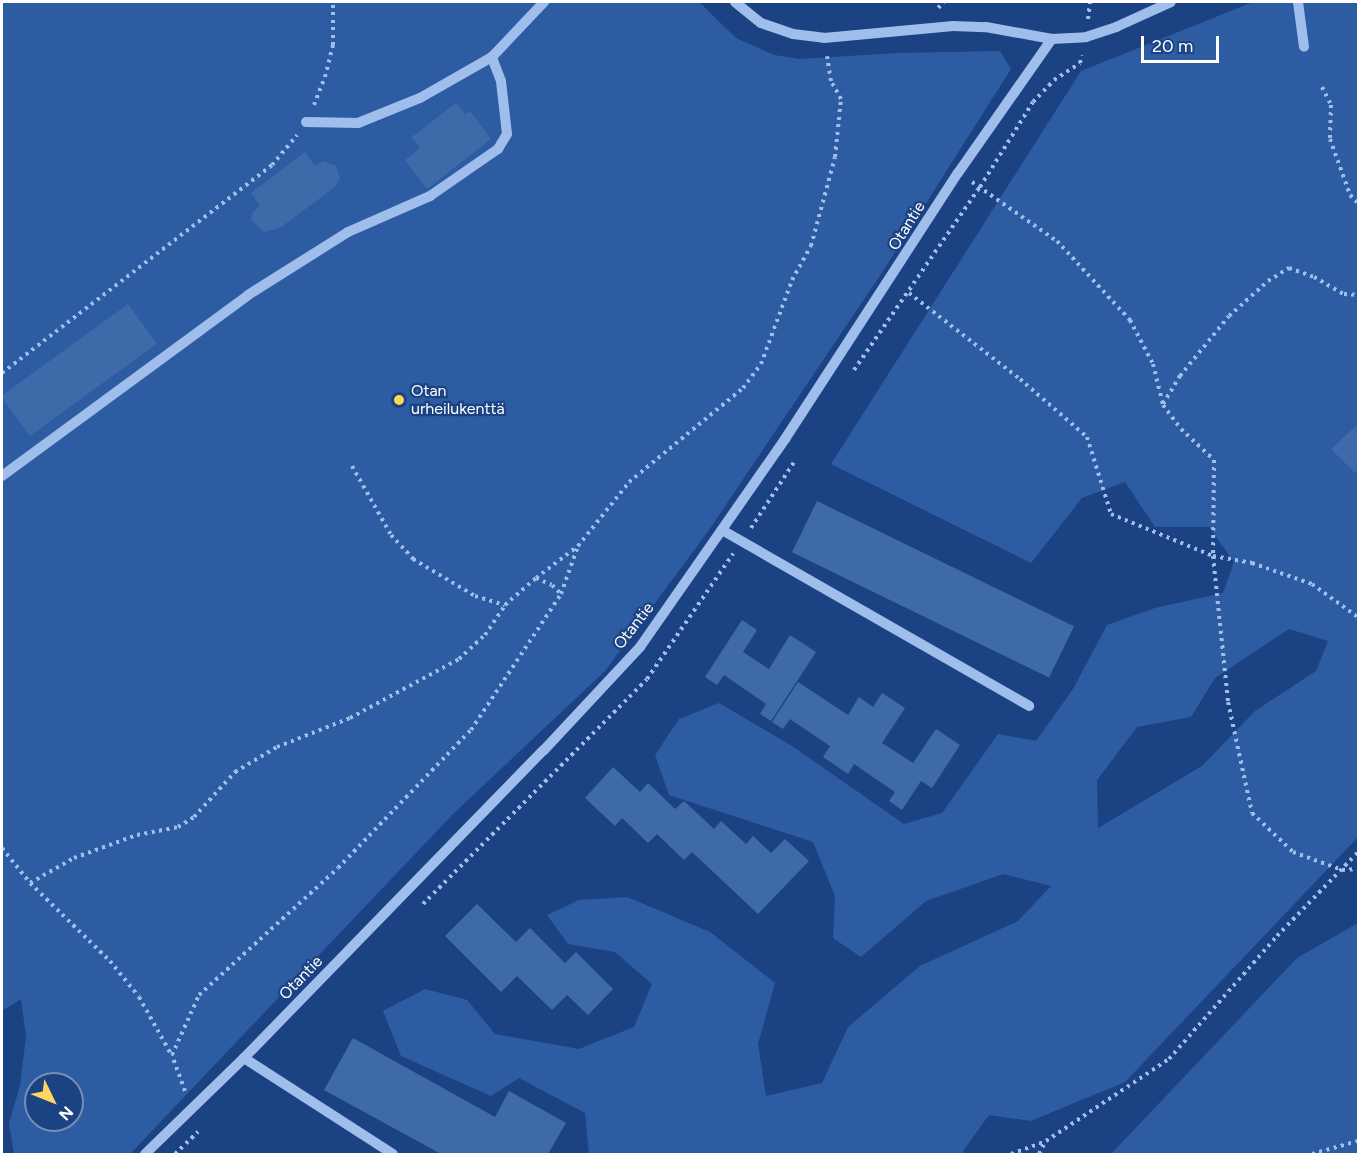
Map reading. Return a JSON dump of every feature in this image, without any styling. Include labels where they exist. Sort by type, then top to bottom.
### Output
[{"type":"street","points":[[306,122],[358,123],[420,98],[492,57],[544,2]]},
{"type":"street","points":[[735,2],[761,23],[793,34],[824,38],[953,26],[986,27],[1052,39],[1096,34],[1171,2]]},
{"type":"street","points":[[1298,2],[1304,47]]},
{"type":"street","name":"Otantie","points":[[145,1155],[244,1058],[544,750],[640,647],[876,303],[958,173],[1052,39]]},
{"type":"street","points":[[2,476],[248,295],[348,232],[430,196],[498,149],[507,134],[501,81],[492,57]]},
{"type":"street","points":[[722,530],[1029,706]]},
{"type":"street","points":[[244,1058],[393,1155]]},
{"type":"path","points":[[2,373],[272,165],[306,122],[325,77],[333,45],[333,2]]},
{"type":"path","points":[[30,883],[74,858],[137,835],[178,827],[194,817],[236,772],[277,747],[350,718],[459,659],[485,635],[505,605],[578,546],[629,482],[743,388],[761,364],[792,280],[812,246],[834,157],[841,99],[831,81],[824,38]]},
{"type":"path","points":[[1322,87],[1331,105],[1330,139],[1350,195],[1359,203]]},
{"type":"path","points":[[958,173],[1057,241],[1130,320],[1153,364],[1163,405],[1181,429],[1214,460],[1213,556],[1228,702],[1252,813],[1293,852],[1342,870],[1359,869]]},
{"type":"path","points":[[1163,405],[1180,376],[1229,316],[1268,281],[1289,268],[1314,277],[1344,294],[1359,295]]},
{"type":"path","points":[[909,292],[1020,379],[1087,437],[1112,514],[1213,556],[1252,563],[1312,584],[1359,617]]},
{"type":"path","points":[[352,466],[391,535],[413,559],[475,596],[505,605]]},
{"type":"path","points":[[172,1055],[200,995],[338,868],[471,730],[561,594],[578,546]]},
{"type":"path","points":[[536,578],[552,585],[561,594]]},
{"type":"path","points":[[2,848],[30,883],[110,961],[139,997],[172,1055],[182,1079],[190,1109]]},
{"type":"path","points":[[1011,1155],[1046,1141],[1169,1059],[1277,936],[1359,852]]},
{"type":"path","points":[[1039,1155],[1046,1141]]},
{"type":"path","points":[[1312,1155],[1359,1141]]},
{"type":"shaded area","name":"Otan urheilukenttä","points":[[2,2],[699,2],[736,38],[774,55],[800,59],[897,53],[1000,51],[1011,69],[883,271],[709,530],[605,671],[453,814],[130,1154],[14,1154],[9,1123],[20,1086],[26,1036],[21,999],[2,1011]]},
{"type":"shaded area","points":[[1253,2],[1358,2],[1358,837],[1125,1082],[1031,1121],[989,1115],[963,1151],[966,1154],[589,1154],[585,1113],[519,1078],[491,1096],[401,1056],[383,1011],[425,989],[467,1000],[495,1034],[579,1049],[634,1027],[652,984],[615,952],[568,944],[547,915],[579,900],[627,897],[710,932],[775,983],[758,1044],[766,1096],[822,1083],[848,1027],[920,966],[1018,921],[1051,886],[1003,874],[926,901],[861,957],[833,938],[835,896],[813,842],[669,795],[655,755],[679,719],[719,703],[792,746],[904,824],[942,813],[998,734],[1036,741],[1073,689],[1107,625],[1155,608],[1223,593],[1234,562],[1209,527],[1155,527],[1125,482],[1082,498],[1031,563],[831,464],[1081,71]],"holes":[[[1289,629],[1328,641],[1316,671],[1255,711],[1202,766],[1098,828],[1097,780],[1137,727],[1191,717],[1215,678]]]},
{"type":"shaded area","points":[[1358,923],[1358,1154],[1111,1154],[1297,958]]},
{"type":"building","points":[[456,103],[465,114],[470,111],[491,139],[427,189],[405,160],[420,148],[412,137]]},
{"type":"building","points":[[305,152],[315,166],[323,161],[336,166],[340,179],[335,187],[280,228],[264,232],[251,220],[253,212],[260,206],[251,193]]},
{"type":"building","points":[[128,304],[157,344],[30,436],[2,396]]},
{"type":"building","points":[[1358,424],[1358,472],[1355,473],[1331,449]]},
{"type":"building","points":[[817,501],[1074,626],[1049,678],[792,552]]},
{"type":"building","points":[[742,620],[757,630],[743,652],[769,669],[790,635],[816,652],[771,721],[760,714],[766,704],[724,675],[717,685],[705,677]]},
{"type":"building","points":[[798,682],[848,715],[859,697],[873,707],[882,693],[905,708],[882,743],[913,763],[936,729],[960,745],[932,788],[921,781],[902,810],[889,801],[895,792],[854,764],[848,774],[823,757],[830,746],[790,719],[783,729],[772,722]]},
{"type":"building","points":[[613,767],[640,792],[648,783],[675,809],[684,801],[714,829],[721,821],[746,844],[753,836],[771,853],[785,839],[809,861],[758,914],[692,852],[684,860],[657,834],[648,843],[622,818],[615,826],[585,798]]},
{"type":"building","points":[[477,904],[516,942],[530,928],[565,963],[576,952],[613,989],[588,1015],[567,995],[552,1010],[517,976],[501,992],[445,936]]},
{"type":"building","points":[[353,1038],[495,1117],[509,1091],[566,1123],[548,1154],[441,1154],[324,1090]]},
{"type":"place","name":"Otan urheilukenttä","points":[[399,400]]}]
